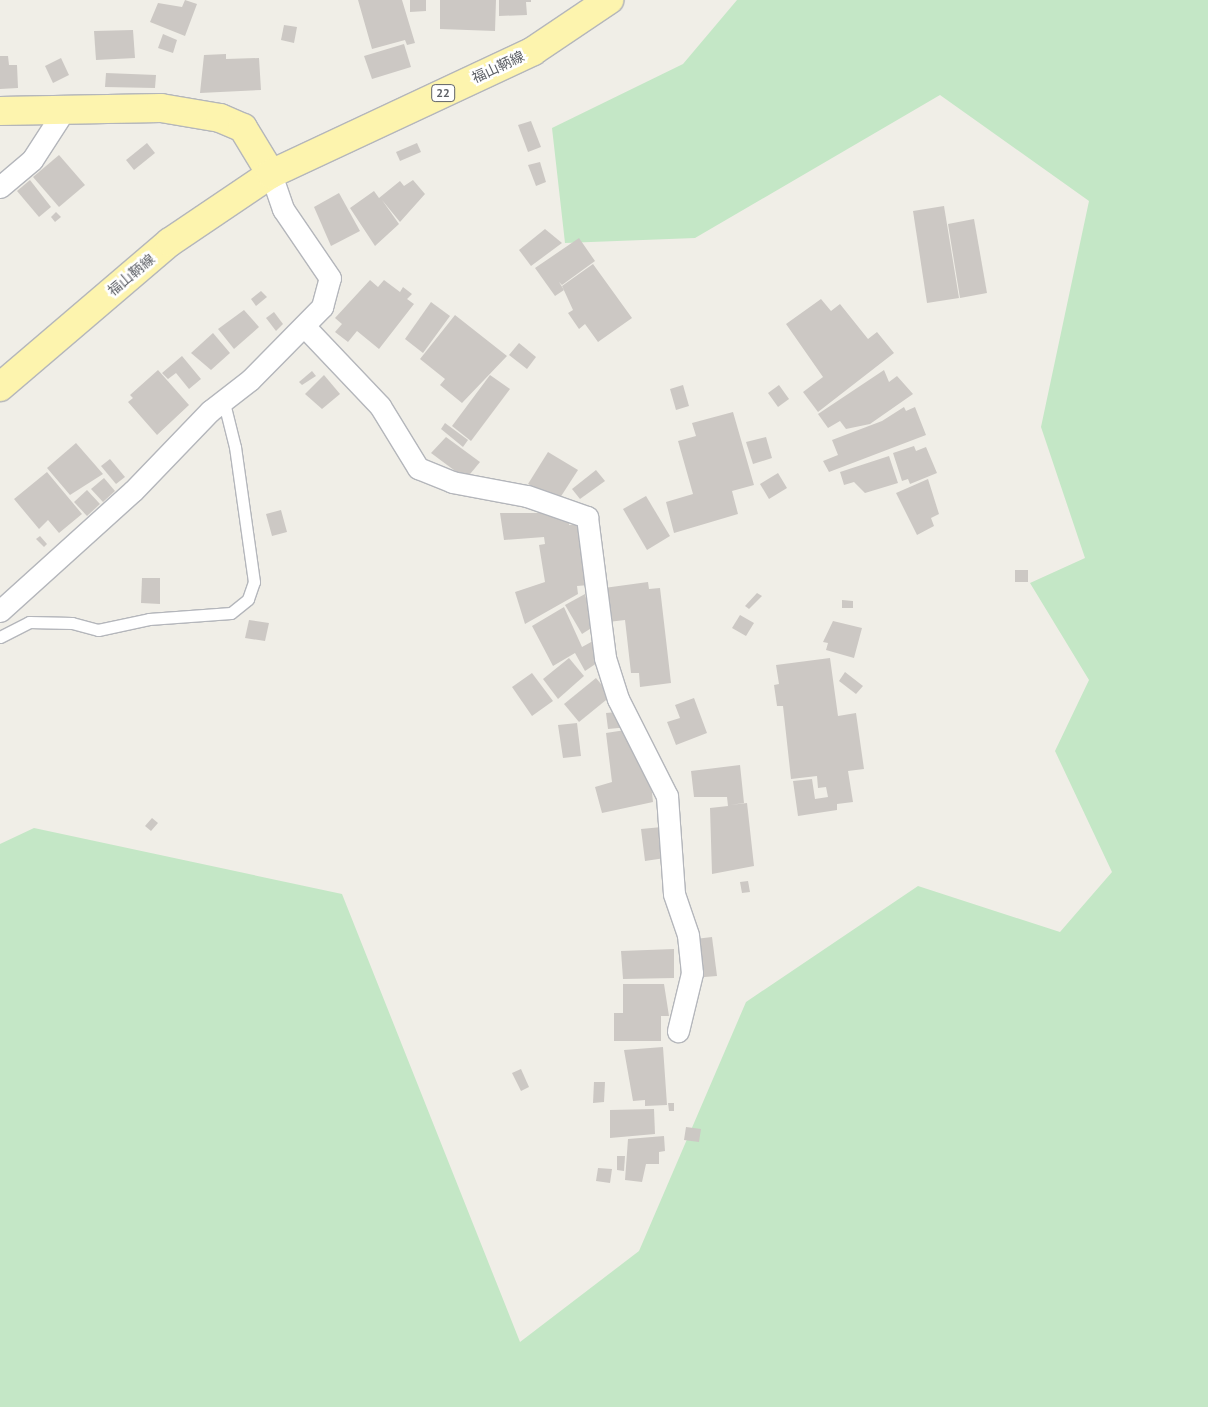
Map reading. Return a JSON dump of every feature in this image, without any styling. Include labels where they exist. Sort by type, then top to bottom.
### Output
[{"type":"main road","name":"福山鞆線","points":[[0,387],[170,242],[272,174],[532,51],[609,0]]},
{"type":"main road","points":[[0,111],[161,108],[220,118],[243,128],[272,174]]},
{"type":"street","points":[[0,187],[32,160],[65,109]]},
{"type":"street","points":[[0,610],[224,403],[305,326],[322,306],[330,278],[283,209],[272,174]]},
{"type":"street","points":[[305,326],[380,406],[418,468],[452,482],[527,496],[587,517],[605,658],[618,699],[667,796],[674,894],[688,935],[692,973],[678,1032]]},
{"type":"lane","points":[[0,638],[29,622],[72,623],[98,630],[149,619],[231,613],[248,600],[254,582],[235,447],[224,403]]},
{"type":"green space","points":[[737,0],[1208,0],[1208,1407],[0,1407],[0,844],[34,828],[342,894],[520,1342],[639,1251],[746,1002],[918,886],[1060,932],[1112,872],[1055,751],[1089,680],[1030,583],[1085,558],[1041,427],[1089,201],[940,95],[695,238],[565,243],[552,128],[683,64]]},
{"type":"building","points":[[185,0],[197,4],[185,36],[150,22],[158,3],[182,7]]},
{"type":"building","points":[[358,0],[402,0],[415,43],[407,45],[405,40],[372,49]]},
{"type":"building","points":[[410,0],[426,0],[426,11],[410,12]]},
{"type":"building","points":[[440,0],[496,0],[495,31],[440,29]]},
{"type":"building","points":[[499,0],[531,0],[531,2],[526,2],[527,15],[499,16]]},
{"type":"building","points":[[284,25],[297,27],[294,43],[281,40]]},
{"type":"building","points":[[133,30],[135,58],[96,60],[94,31]]},
{"type":"building","points":[[163,34],[177,40],[173,53],[158,48]]},
{"type":"building","points":[[404,44],[411,67],[372,79],[364,56]]},
{"type":"building","points":[[226,54],[226,59],[259,58],[261,90],[200,93],[204,55]]},
{"type":"building","points":[[0,56],[8,56],[9,65],[17,65],[18,88],[0,89]]},
{"type":"building","points":[[61,58],[69,75],[53,83],[45,66]]},
{"type":"building","points":[[106,73],[156,75],[155,88],[105,87]]},
{"type":"building","points":[[531,121],[541,147],[528,152],[518,125]]},
{"type":"building","points":[[147,143],[155,153],[134,170],[126,160]]},
{"type":"building","points":[[417,143],[421,152],[400,161],[396,152]]},
{"type":"building","points":[[59,155],[85,185],[59,207],[33,177]]},
{"type":"building","points":[[540,162],[546,182],[536,186],[528,165]]},
{"type":"building","points":[[30,180],[51,207],[39,217],[17,191]]},
{"type":"building","points":[[413,180],[425,194],[400,222],[382,200],[399,224],[375,246],[350,208],[374,191],[379,198],[400,181],[404,186]]},
{"type":"building","points":[[339,193],[360,231],[331,246],[314,207]]},
{"type":"building","points":[[944,206],[959,298],[927,303],[913,211]]},
{"type":"building","points":[[56,212],[61,217],[55,222],[51,217]]},
{"type":"building","points":[[974,219],[987,293],[960,298],[948,224]]},
{"type":"building","points":[[545,229],[562,243],[531,266],[519,250]]},
{"type":"building","points":[[579,238],[595,261],[562,285],[559,282],[564,290],[555,296],[535,268]]},
{"type":"building","points":[[593,264],[632,318],[598,342],[585,324],[579,329],[568,313],[573,310],[562,286]]},
{"type":"building","points":[[370,280],[378,287],[384,280],[400,292],[403,287],[412,294],[407,299],[414,304],[379,349],[357,331],[348,342],[335,332],[342,324],[335,318]]},
{"type":"building","points":[[261,291],[267,297],[256,306],[251,299]]},
{"type":"building","points":[[821,299],[831,311],[840,304],[868,339],[877,332],[894,353],[818,412],[803,392],[823,377],[786,324]]},
{"type":"building","points":[[431,302],[450,316],[423,353],[405,339]]},
{"type":"building","points":[[244,310],[259,327],[234,349],[218,329]]},
{"type":"building","points":[[274,312],[283,324],[276,331],[266,318]]},
{"type":"building","points":[[455,315],[507,356],[462,403],[440,385],[445,379],[420,359]]},
{"type":"building","points":[[213,333],[230,353],[211,370],[191,353]]},
{"type":"building","points":[[519,343],[536,357],[527,369],[509,355]]},
{"type":"building","points":[[182,356],[201,379],[189,389],[176,373],[168,379],[162,373]]},
{"type":"building","points":[[158,370],[189,405],[157,435],[128,402],[133,398],[130,395]]},
{"type":"building","points":[[884,370],[889,382],[897,376],[913,394],[870,424],[846,429],[840,421],[828,428],[818,414]]},
{"type":"building","points":[[312,371],[316,376],[302,385],[299,382]]},
{"type":"building","points":[[324,375],[340,394],[322,409],[305,394]]},
{"type":"building","points":[[490,375],[510,389],[471,441],[452,426]]},
{"type":"building","points":[[683,385],[689,406],[676,410],[670,389]]},
{"type":"building","points":[[779,385],[789,399],[778,407],[768,393]]},
{"type":"building","points":[[904,407],[906,411],[915,407],[926,435],[829,472],[823,461],[838,455],[832,440],[882,421]]},
{"type":"building","points":[[733,412],[754,485],[732,491],[738,514],[674,533],[666,502],[693,494],[678,441],[696,436],[692,423]]},
{"type":"building","points":[[445,423],[468,440],[463,447],[441,429]]},
{"type":"building","points":[[446,437],[480,462],[466,479],[431,453]]},
{"type":"building","points":[[766,437],[772,458],[753,464],[746,442]]},
{"type":"building","points":[[76,443],[103,474],[70,495],[47,468]]},
{"type":"building","points":[[914,446],[916,451],[926,447],[937,473],[910,484],[908,479],[902,481],[893,453]]},
{"type":"building","points":[[548,452],[578,470],[558,501],[528,484]]},
{"type":"building","points":[[889,456],[898,483],[865,493],[854,482],[844,485],[840,472]]},
{"type":"building","points":[[110,459],[125,477],[116,484],[101,466]]},
{"type":"building","points":[[596,470],[605,481],[580,499],[572,489]]},
{"type":"building","points":[[47,472],[82,514],[59,533],[48,520],[39,529],[14,499]]},
{"type":"building","points":[[778,473],[787,488],[769,499],[760,484]]},
{"type":"building","points":[[104,478],[115,491],[103,502],[91,489]]},
{"type":"building","points":[[928,479],[939,514],[931,518],[934,526],[917,535],[896,493]]},
{"type":"building","points":[[87,490],[100,504],[87,516],[74,502]]},
{"type":"building","points":[[646,496],[670,536],[647,550],[623,509]]},
{"type":"building","points":[[281,510],[287,532],[272,536],[266,514]]},
{"type":"building","points":[[500,513],[569,513],[569,525],[578,524],[579,542],[586,541],[589,585],[577,586],[578,594],[525,624],[515,592],[545,582],[539,545],[545,544],[544,537],[504,540]]},
{"type":"building","points":[[40,536],[47,544],[44,547],[36,539]]},
{"type":"building","points":[[1015,570],[1028,570],[1028,582],[1015,582]]},
{"type":"building","points":[[142,578],[160,578],[160,604],[141,603]]},
{"type":"building","points":[[648,582],[649,589],[660,588],[671,683],[640,687],[639,673],[631,673],[625,620],[608,622],[604,588]]},
{"type":"building","points":[[757,593],[762,596],[749,609],[745,606]]},
{"type":"building","points":[[585,594],[593,627],[582,634],[565,605]]},
{"type":"building","points":[[842,600],[853,601],[853,608],[842,608]]},
{"type":"building","points":[[564,607],[582,647],[593,641],[597,663],[585,671],[575,653],[553,666],[532,626]]},
{"type":"building","points":[[740,615],[754,623],[746,636],[732,628]]},
{"type":"building","points":[[249,620],[269,623],[265,641],[245,638]]},
{"type":"building","points":[[833,621],[862,628],[854,658],[826,650],[828,643],[823,642]]},
{"type":"building","points":[[569,658],[584,676],[558,699],[543,679]]},
{"type":"building","points":[[830,658],[838,716],[856,713],[864,769],[848,771],[853,802],[837,804],[837,810],[798,816],[793,781],[812,779],[815,799],[828,797],[826,787],[818,788],[817,776],[791,779],[783,706],[777,706],[774,685],[779,684],[776,665]]},
{"type":"building","points":[[845,672],[863,686],[856,694],[839,681]]},
{"type":"building","points":[[532,673],[553,701],[532,716],[512,687]]},
{"type":"building","points":[[596,678],[611,696],[579,722],[564,704]]},
{"type":"building","points":[[694,698],[707,733],[676,745],[667,722],[680,718],[675,705]]},
{"type":"building","points":[[627,711],[629,727],[608,729],[606,713]]},
{"type":"building","points":[[577,723],[581,756],[563,758],[558,725]]},
{"type":"building","points":[[645,727],[653,802],[602,813],[595,787],[612,782],[606,733]]},
{"type":"building","points":[[740,765],[744,803],[730,805],[747,803],[754,866],[712,874],[710,808],[728,806],[727,797],[694,797],[691,771]]},
{"type":"building","points":[[152,818],[158,823],[151,831],[145,826]]},
{"type":"building","points":[[662,827],[665,858],[645,861],[641,829]]},
{"type":"building","points":[[748,881],[750,892],[742,893],[740,882]]},
{"type":"building","points":[[712,937],[717,976],[692,978],[687,940]]},
{"type":"building","points":[[674,949],[674,978],[623,979],[621,951]]},
{"type":"building","points":[[623,984],[664,984],[669,1016],[661,1016],[661,1041],[614,1041],[614,1013],[623,1013]]},
{"type":"building","points":[[663,1047],[667,1105],[645,1106],[645,1100],[633,1101],[624,1050]]},
{"type":"building","points":[[521,1069],[529,1087],[521,1091],[512,1073]]},
{"type":"building","points":[[594,1082],[605,1082],[604,1102],[593,1103]]},
{"type":"building","points":[[668,1103],[674,1103],[674,1111],[669,1111]]},
{"type":"building","points":[[654,1109],[655,1134],[610,1138],[610,1110]]},
{"type":"building","points":[[686,1127],[701,1129],[699,1142],[684,1140]]},
{"type":"building","points":[[664,1136],[665,1151],[659,1152],[659,1164],[646,1164],[642,1182],[625,1180],[628,1139]]},
{"type":"building","points":[[617,1156],[625,1156],[624,1171],[617,1170]]},
{"type":"building","points":[[598,1168],[612,1169],[610,1183],[596,1181]]}]
